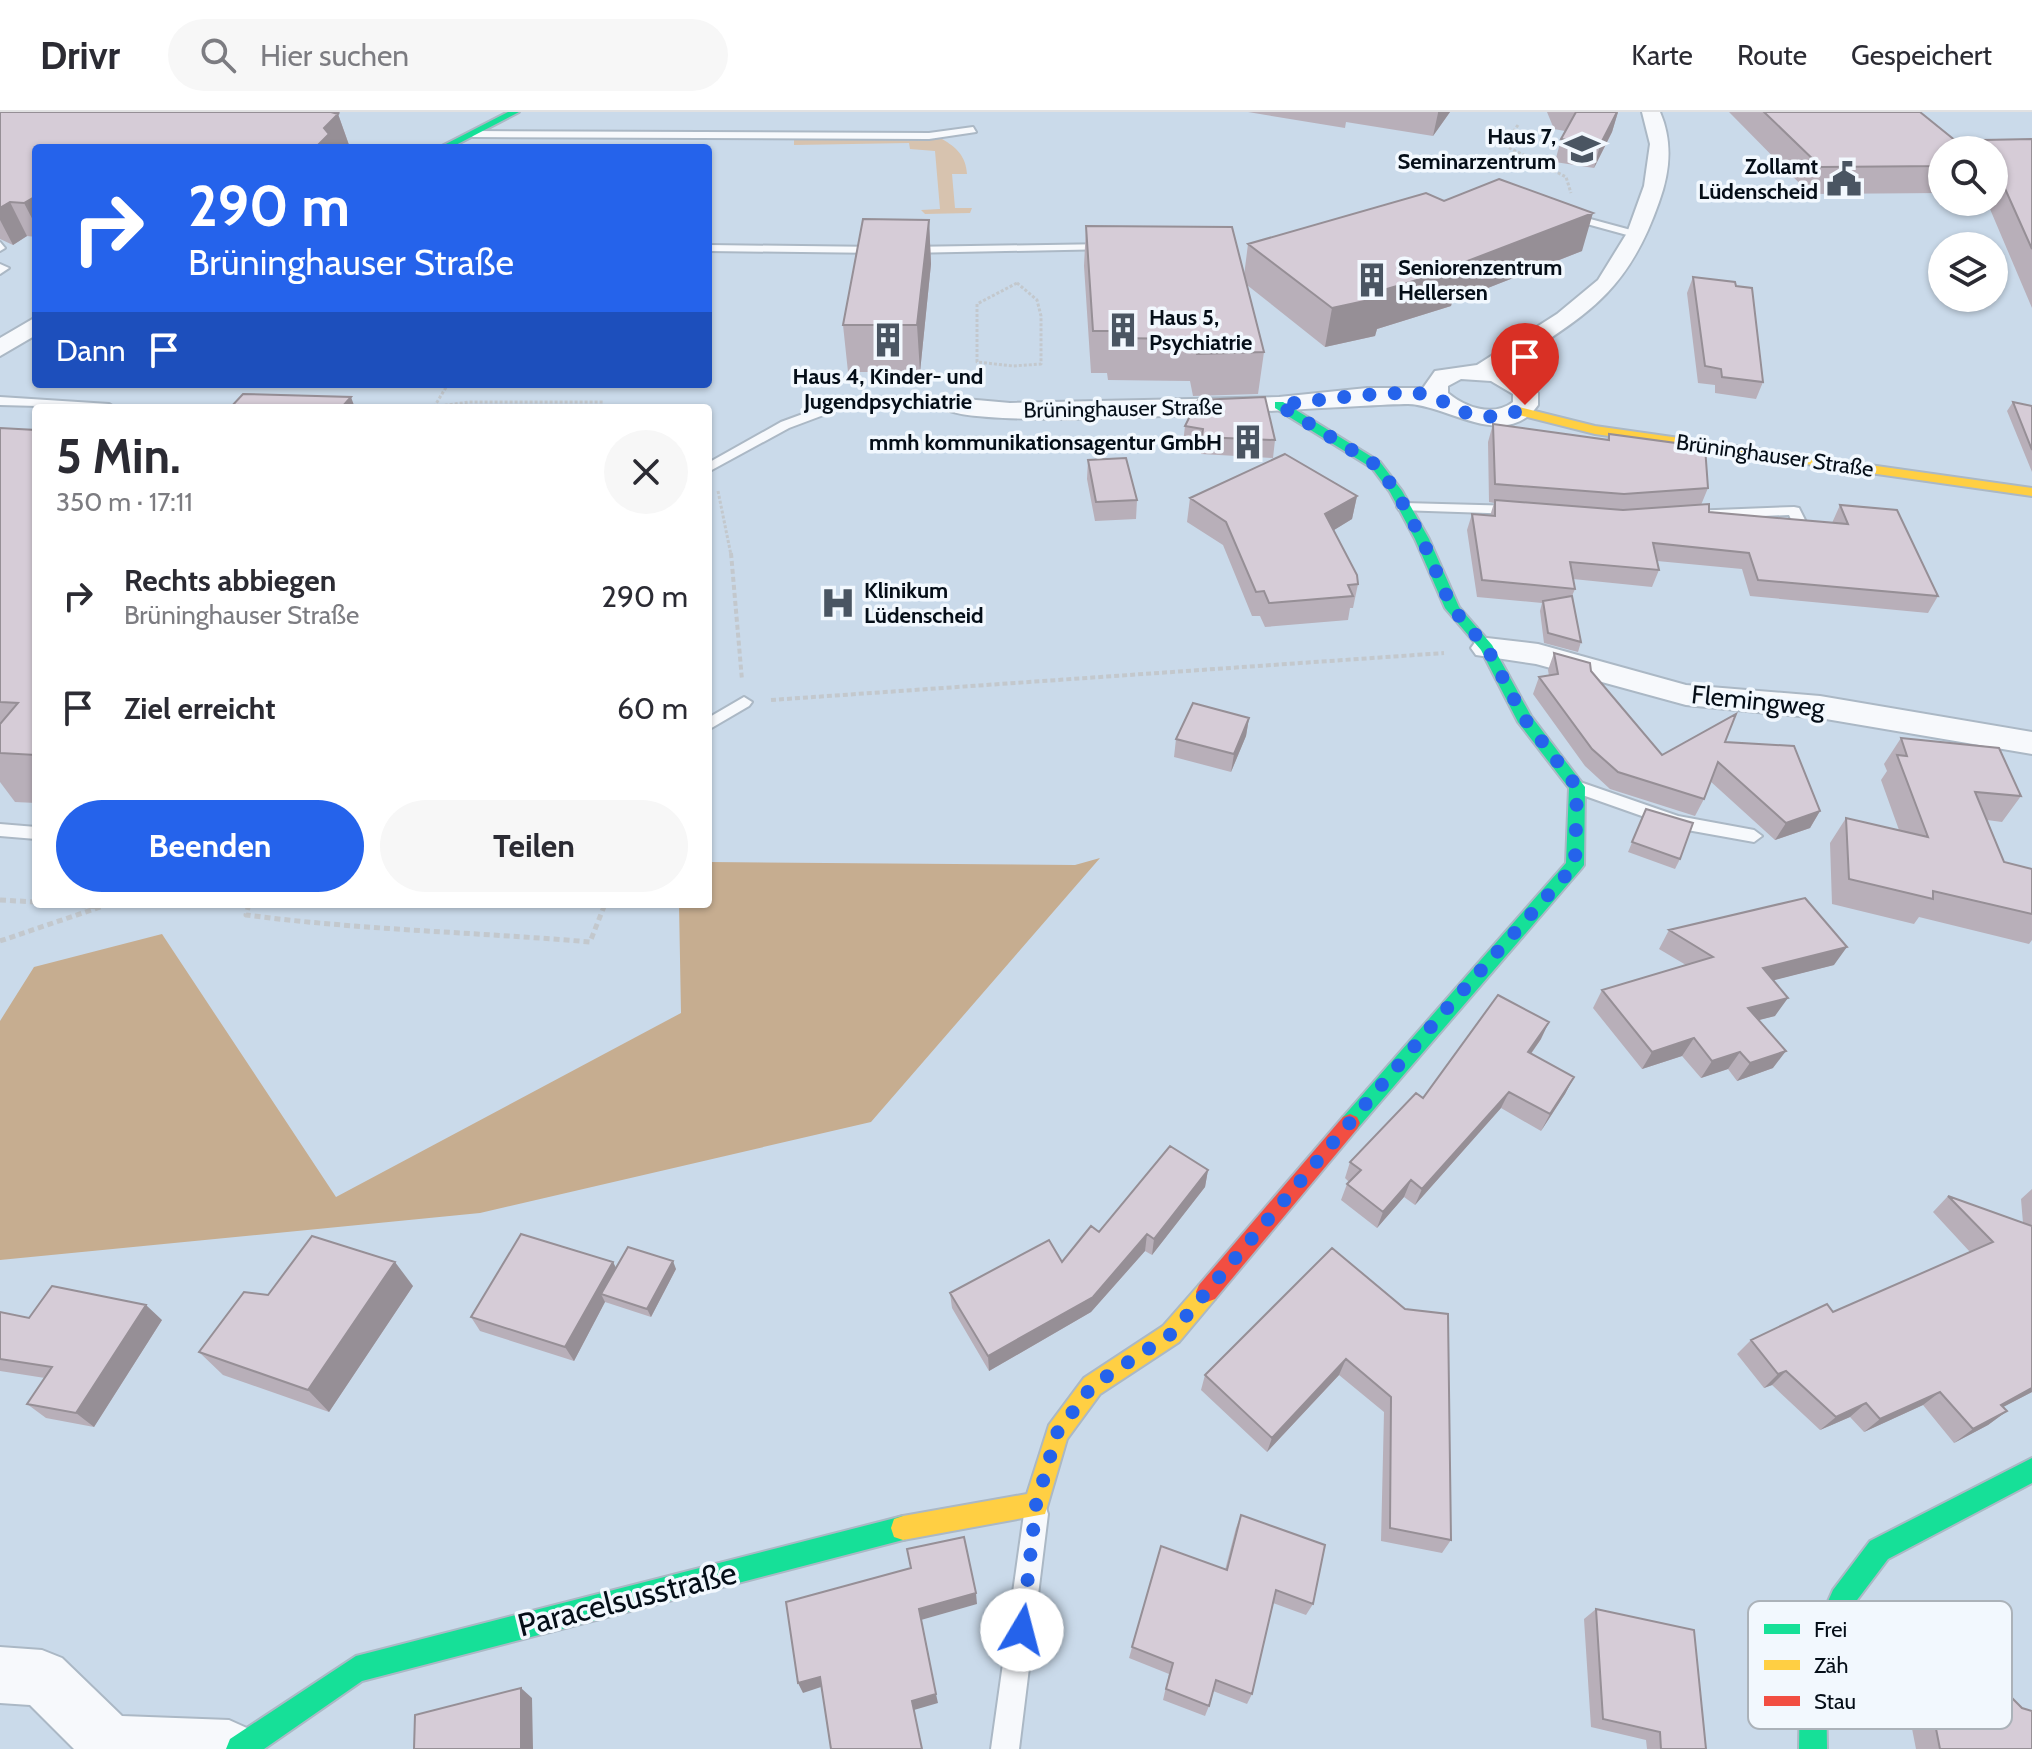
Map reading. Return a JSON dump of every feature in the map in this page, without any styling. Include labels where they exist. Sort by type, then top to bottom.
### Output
[{"type":"street","points":[[476,141],[515,112]]},
{"type":"street","points":[[1482,372],[1590,302],[1620,271],[1638,235],[1661,164],[1658,129],[1651,112]]},
{"type":"street","points":[[0,349],[32,327]]},
{"type":"street","points":[[1436,396],[1435,385],[1444,376],[1482,372],[1505,378],[1521,388],[1527,399],[1519,411]]},
{"type":"street","name":"Brüninghauser Straße","points":[[954,406],[1010,411],[1279,405],[1367,396],[1436,396],[1451,407],[1475,415],[1501,416],[1519,411],[1595,430],[2032,492]]},
{"type":"street","points":[[1036,1505],[1057,1433],[1092,1386],[1171,1334],[1451,1004],[1575,865],[1577,787],[1524,718],[1487,648],[1452,608],[1404,507],[1376,465],[1279,405]]},
{"type":"street","name":"Flemingweg","points":[[1487,648],[1538,654],[1686,695],[1820,707],[2032,743]]},
{"type":"street","points":[[1843,1601],[1879,1550],[2023,1474]]},
{"type":"street","name":"Paracelsusstraße","points":[[240,1749],[356,1669],[930,1521],[1036,1505]]},
{"type":"street","points":[[0,1675],[42,1678],[110,1744],[229,1749]]},
{"type":"lane","points":[[476,141],[492,135],[929,136],[973,130]]},
{"type":"lane","points":[[1557,215],[1638,235]]},
{"type":"lane","points":[[712,248],[1125,247]]},
{"type":"lane","points":[[0,401],[47,404]]},
{"type":"lane","points":[[712,467],[785,425],[841,404]]},
{"type":"lane","points":[[1404,507],[1534,511]]},
{"type":"lane","points":[[1671,517],[1714,512],[1794,511],[1799,522]]},
{"type":"lane","points":[[712,722],[744,702]]},
{"type":"lane","points":[[1577,787],[1676,822],[1754,836]]},
{"type":"lane","points":[[0,830],[32,833]]},
{"type":"lane","points":[[2023,1474],[2032,1500]]},
{"type":"lane","points":[[1005,1749],[1036,1505]]},
{"type":"path","points":[[1518,125],[1504,145],[1566,177],[1574,202],[1571,217]]},
{"type":"path","points":[[1017,283],[1037,300],[1041,316],[1041,364],[1013,366],[977,362],[977,304],[1017,283]]},
{"type":"path","points":[[455,404],[604,402]]},
{"type":"path","points":[[712,475],[730,542],[744,702],[1049,678],[1377,660],[1487,648]]},
{"type":"path","points":[[0,900],[32,902]]},
{"type":"path","points":[[0,941],[98,908]]},
{"type":"path","points":[[248,908],[246,915],[342,928],[474,932],[590,942],[603,908]]},
{"type":"shaded area","points":[[942,139],[956,149],[965,162],[967,174],[952,174],[955,208],[972,208],[970,213],[925,214],[921,210],[940,209],[935,151],[910,149],[909,143],[794,145],[794,140]]},
{"type":"shaded area","points":[[1100,858],[871,1122],[480,1213],[0,1260],[0,1021],[34,967],[162,934],[336,1197],[681,1013],[679,908],[712,908],[712,862],[1075,865]]},
{"type":"building","points":[[0,112],[338,114],[324,128],[329,134],[319,144],[32,144],[32,198],[24,203],[10,202],[0,208]]},
{"type":"building","points":[[1576,112],[1617,112],[1600,145],[1561,139]]},
{"type":"building","points":[[1764,112],[1920,112],[1950,136],[1928,136],[1928,166],[1821,167]]},
{"type":"building","points":[[2008,139],[2032,139],[2032,249],[2008,195]]},
{"type":"building","points":[[1499,179],[1593,213],[1457,265],[1460,267],[1377,292],[1383,297],[1332,308],[1248,244],[1426,193],[1444,201]]},
{"type":"building","points":[[863,219],[929,220],[917,325],[843,325]]},
{"type":"building","points":[[1086,226],[1232,227],[1264,352],[1197,354],[1194,339],[1110,338],[1110,331],[1093,331]]},
{"type":"building","points":[[1693,277],[1735,282],[1736,286],[1752,288],[1763,382],[1722,377],[1721,369],[1705,366]]},
{"type":"building","points":[[243,394],[351,397],[345,404],[234,404]]},
{"type":"building","points":[[1265,397],[1275,440],[1202,437],[1203,429],[1185,426],[1198,400]]},
{"type":"building","points":[[2013,402],[2032,406],[2032,450]]},
{"type":"building","points":[[1493,424],[1609,440],[1609,434],[1705,447],[1708,488],[1624,494],[1495,484]]},
{"type":"building","points":[[0,428],[32,430],[32,755],[0,753],[0,724],[18,703],[0,702]]},
{"type":"building","points":[[1285,454],[1357,496],[1325,514],[1357,575],[1358,584],[1348,585],[1353,596],[1269,603],[1264,591],[1256,592],[1226,522],[1190,498]]},
{"type":"building","points":[[1126,458],[1137,500],[1096,502],[1088,460]]},
{"type":"building","points":[[1495,500],[1623,510],[1709,504],[1709,512],[1848,524],[1840,505],[1897,510],[1938,596],[1758,580],[1749,553],[1653,543],[1659,570],[1570,562],[1575,589],[1482,580],[1472,514],[1495,516]]},
{"type":"building","points":[[1572,596],[1581,642],[1548,633],[1543,601]]},
{"type":"building","points":[[1554,653],[1590,663],[1591,671],[1662,755],[1736,714],[1725,742],[1794,746],[1820,811],[1786,823],[1718,762],[1704,799],[1618,772],[1592,749],[1539,677],[1558,674]]},
{"type":"building","points":[[1193,703],[1249,718],[1234,754],[1176,739]]},
{"type":"building","points":[[1901,738],[1999,748],[2021,796],[1975,792],[2004,862],[2032,869],[2032,914],[1933,891],[1933,899],[1849,879],[1846,818],[1928,837],[1897,755],[1907,756]]},
{"type":"building","points":[[1646,809],[1693,823],[1680,859],[1632,842]]},
{"type":"building","points":[[1805,898],[1847,947],[1763,968],[1788,998],[1748,1008],[1786,1051],[1750,1063],[1740,1052],[1712,1061],[1694,1038],[1652,1052],[1602,990],[1713,957],[1669,930]]},
{"type":"building","points":[[1498,995],[1549,1022],[1528,1052],[1574,1077],[1550,1114],[1509,1092],[1422,1189],[1411,1180],[1383,1212],[1347,1184],[1361,1170],[1350,1162],[1416,1093],[1423,1098]]},
{"type":"building","points":[[1170,1146],[1208,1170],[1154,1239],[1147,1234],[1093,1297],[988,1356],[950,1293],[1049,1240],[1062,1262],[1091,1226],[1099,1232]]},
{"type":"building","points":[[1948,1196],[2032,1226],[2032,1388],[2001,1405],[2007,1411],[1973,1429],[1940,1392],[1880,1419],[1866,1403],[1836,1417],[1786,1371],[1778,1374],[1751,1340],[1827,1304],[1833,1312],[1993,1242]]},
{"type":"building","points":[[521,1234],[613,1262],[565,1347],[471,1317]]},
{"type":"building","points":[[312,1236],[395,1262],[308,1390],[199,1352],[244,1292],[268,1295]]},
{"type":"building","points":[[628,1247],[673,1261],[647,1309],[601,1294]]},
{"type":"building","points":[[1332,1248],[1405,1309],[1448,1314],[1451,1540],[1390,1528],[1391,1397],[1346,1359],[1272,1438],[1205,1375]]},
{"type":"building","points":[[52,1286],[146,1305],[76,1413],[27,1404],[52,1367],[0,1359],[0,1312],[29,1318]]},
{"type":"building","points":[[1241,1515],[1325,1545],[1313,1604],[1276,1590],[1252,1694],[1216,1680],[1209,1706],[1166,1689],[1173,1663],[1132,1647],[1161,1546],[1227,1570]]},
{"type":"building","points":[[964,1537],[976,1593],[919,1609],[936,1694],[912,1701],[922,1749],[831,1749],[820,1677],[798,1683],[786,1602],[911,1568],[907,1549]]},
{"type":"building","points":[[1596,1609],[1694,1630],[1706,1749],[1661,1749],[1660,1732],[1603,1719]]},
{"type":"building","points":[[521,1688],[521,1749],[414,1749],[415,1715]]},
{"type":"building","points":[[2012,1698],[2022,1708],[2032,1711],[2032,1749],[1940,1749],[1936,1729],[2012,1729]]},
{"type":"traffic: fast","points":[[451,144],[515,112]]},
{"type":"traffic: fast","points":[[1279,405],[1376,465],[1396,491],[1422,539],[1452,608],[1487,648],[1524,718],[1577,787],[1575,865],[1350,1123]]},
{"type":"traffic: fast","points":[[1841,1601],[1879,1550],[2032,1470]]},
{"type":"traffic: fast","points":[[240,1749],[356,1669],[903,1528]]},
{"type":"traffic: fast","points":[[1813,1729],[1813,1749]]},
{"type":"traffic: slow","points":[[1519,411],[1595,430],[2032,492]]},
{"type":"traffic: slow","points":[[903,1528],[1036,1505],[1057,1433],[1092,1386],[1171,1334],[1207,1292]]},
{"type":"traffic: jam","points":[[1207,1292],[1350,1123]]},
{"type":"place","name":"Haus 7, Seminarzentrum","points":[[1582,149]]},
{"type":"place","name":"Zollamt Lüdenscheid","points":[[1844,179]]},
{"type":"place","name":"Seniorenzentrum Hellersen","points":[[1372,280]]},
{"type":"place","name":"Haus 5, Psychiatrie","points":[[1123,330]]},
{"type":"place","name":"Haus 4, Kinder- und Jugendpsychiatrie","points":[[888,340]]},
{"type":"place","name":"mmh kommunikationsagentur GmbH","points":[[1248,442]]},
{"type":"place","name":"Klinikum Lüdenscheid","points":[[838,603]]},
{"type":"route","points":[[1022,1630],[1036,1505],[1057,1433],[1092,1386],[1171,1334],[1369,1105],[1441,1015],[1575,865],[1577,787],[1524,718],[1487,648],[1452,608],[1422,539],[1396,491],[1376,465],[1279,405],[1402,394],[1436,396],[1451,407],[1475,415],[1501,416],[1519,411],[1525,405]]}]
